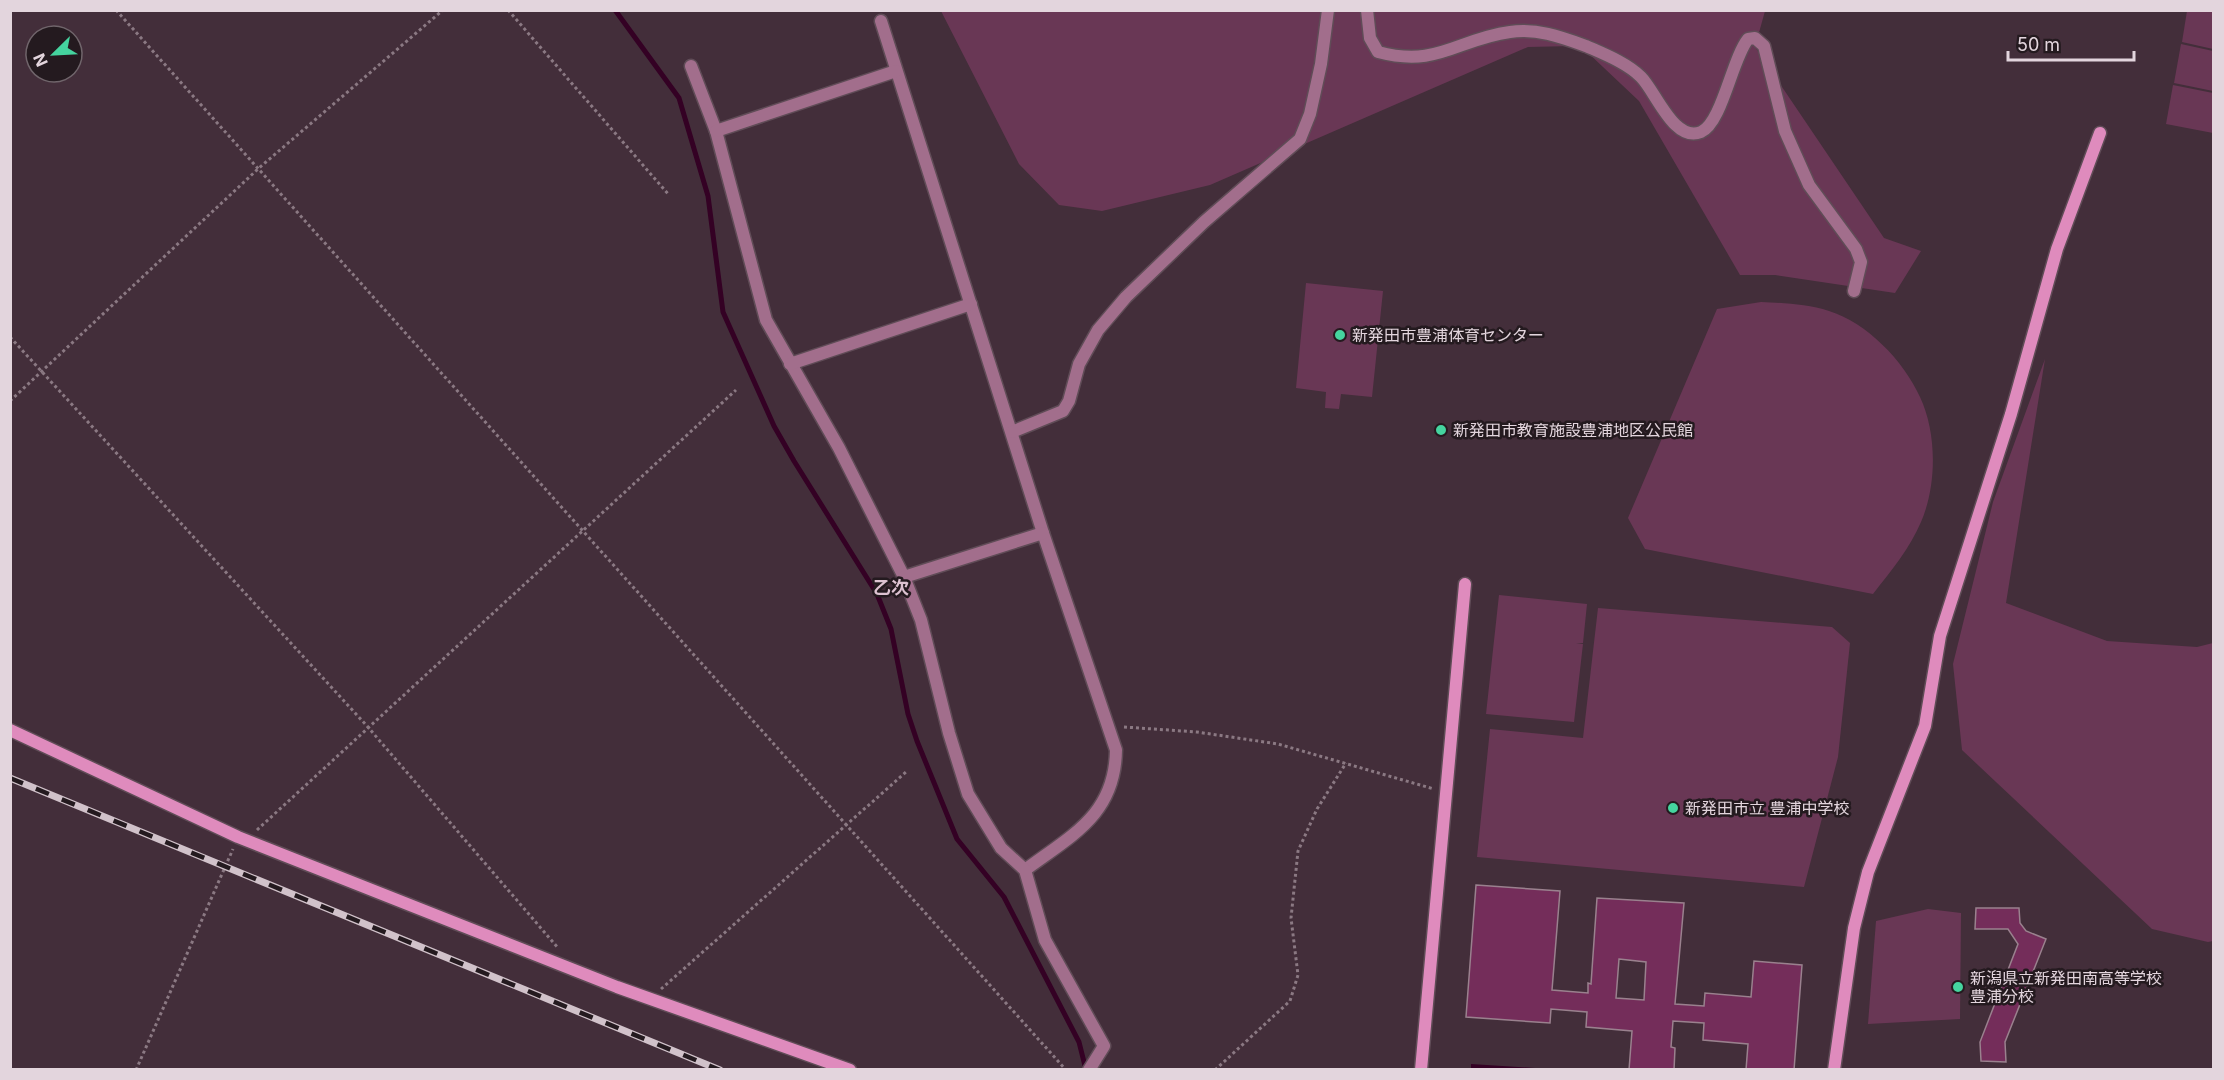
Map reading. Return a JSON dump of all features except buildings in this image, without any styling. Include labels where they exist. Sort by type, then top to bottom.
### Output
[{"type":"street","points":[[1012,432],[1063,411],[1069,401],[1079,364],[1098,330],[1125,297],[1204,222],[1300,140],[1310,114],[1322,64],[1328,10]]},
{"type":"street","points":[[1367,10],[1370,39],[1378,52],[1398,57],[1416,59],[1513,31],[1542,32],[1609,55],[1641,77],[1673,123],[1688,133],[1702,132],[1711,123],[1739,51],[1748,39],[1755,38],[1764,46],[1785,131],[1809,185],[1856,249],[1862,262],[1854,291]]},
{"type":"street","points":[[881,21],[1043,533],[1116,750],[1115,769],[1100,808],[1091,821],[1025,870]]},
{"type":"street","points":[[691,66],[716,131],[766,320],[840,448],[903,577],[921,620],[949,733],[968,794],[1001,848],[1025,870],[1045,940],[1104,1046],[1089,1070]]},
{"type":"street","points":[[716,131],[896,71]]},
{"type":"street","points":[[1834,1070],[1854,928],[1868,872],[1925,726],[1940,636],[2011,414],[2056,249],[2100,133]]},
{"type":"street","points":[[790,364],[971,304]]},
{"type":"street","points":[[903,577],[1043,533]]},
{"type":"street","points":[[1421,1070],[1465,584]]},
{"type":"street","points":[[10,730],[242,838],[651,999],[850,1070]]},
{"type":"path","points":[[116,10],[582,533],[1066,1070]]},
{"type":"path","points":[[10,401],[44,372],[259,168],[443,10]]},
{"type":"path","points":[[508,10],[669,195]]},
{"type":"path","points":[[10,337],[368,726],[576,969]]},
{"type":"path","points":[[136,1070],[242,838],[582,533],[736,390]]},
{"type":"path","points":[[1108,726],[1197,732],[1278,744],[1447,792]]},
{"type":"path","points":[[1215,1070],[1290,1001],[1298,975],[1291,918],[1298,850],[1317,809],[1346,763]]},
{"type":"path","points":[[651,999],[906,772]]},
{"type":"shaded area","points":[[941,11],[1765,11],[1755,47],[1884,238],[1921,251],[1895,293],[1775,275],[1740,275],[1639,101],[1585,50],[1573,46],[1528,47],[1210,185],[1102,211],[1059,205],[1019,164]]},
{"type":"shaded area","points":[[2187,11],[2213,11],[2213,49],[2182,42]]},
{"type":"shaded area","points":[[2181,44],[2213,51],[2213,91],[2174,83]]},
{"type":"shaded area","points":[[2173,85],[2213,93],[2213,133],[2166,124]]},
{"type":"shaded area","name":"新発田市豊浦体育センター","points":[[1306,283],[1383,291],[1372,397],[1341,394],[1339,409],[1325,408],[1326,392],[1296,388]]},
{"type":"shaded area","points":[[1761,302],[1795,304],[1821,309],[1843,316],[1857,324],[1894,357],[1913,383],[1926,411],[1933,459],[1926,507],[1911,541],[1873,594],[1645,549],[1628,518],[1717,309]]},
{"type":"shaded area","points":[[2045,359],[2006,603],[2107,641],[2197,647],[2213,643],[2213,941],[2208,942],[2152,929],[1962,750],[1953,664],[1993,502]]},
{"type":"shaded area","points":[[1499,595],[1587,604],[1583,643],[1576,643],[1583,644],[1574,722],[1486,714]]},
{"type":"shaded area","points":[[1598,608],[1832,627],[1850,643],[1838,757],[1804,887],[1477,857],[1490,729],[1583,738]]},
{"type":"shaded area","points":[[1928,909],[1961,913],[1960,1019],[1868,1024],[1876,921]]},
{"type":"shaded area","points":[[1471,1064],[1535,1068],[1535,1069],[1471,1069]]},
{"type":"waterway","points":[[615,10],[679,98],[708,196],[723,312],[774,426],[877,594],[891,629],[908,714],[957,839],[1004,897],[1079,1042],[1086,1070]]},
{"type":"railway","points":[[10,778],[720,1070]]},
{"type":"place","name":"新発田市豊浦体育センター","points":[[1340,335]]},
{"type":"place","name":"新発田市教育施設豊浦地区公民館","points":[[1441,430]]},
{"type":"place","name":"新発田市立 豊浦中学校","points":[[1673,808]]},
{"type":"place","name":"新潟県立新発田南高等学校 豊浦分校","points":[[1958,987]]},
{"type":"district","name":"乙次","points":[[891,587]]}]
